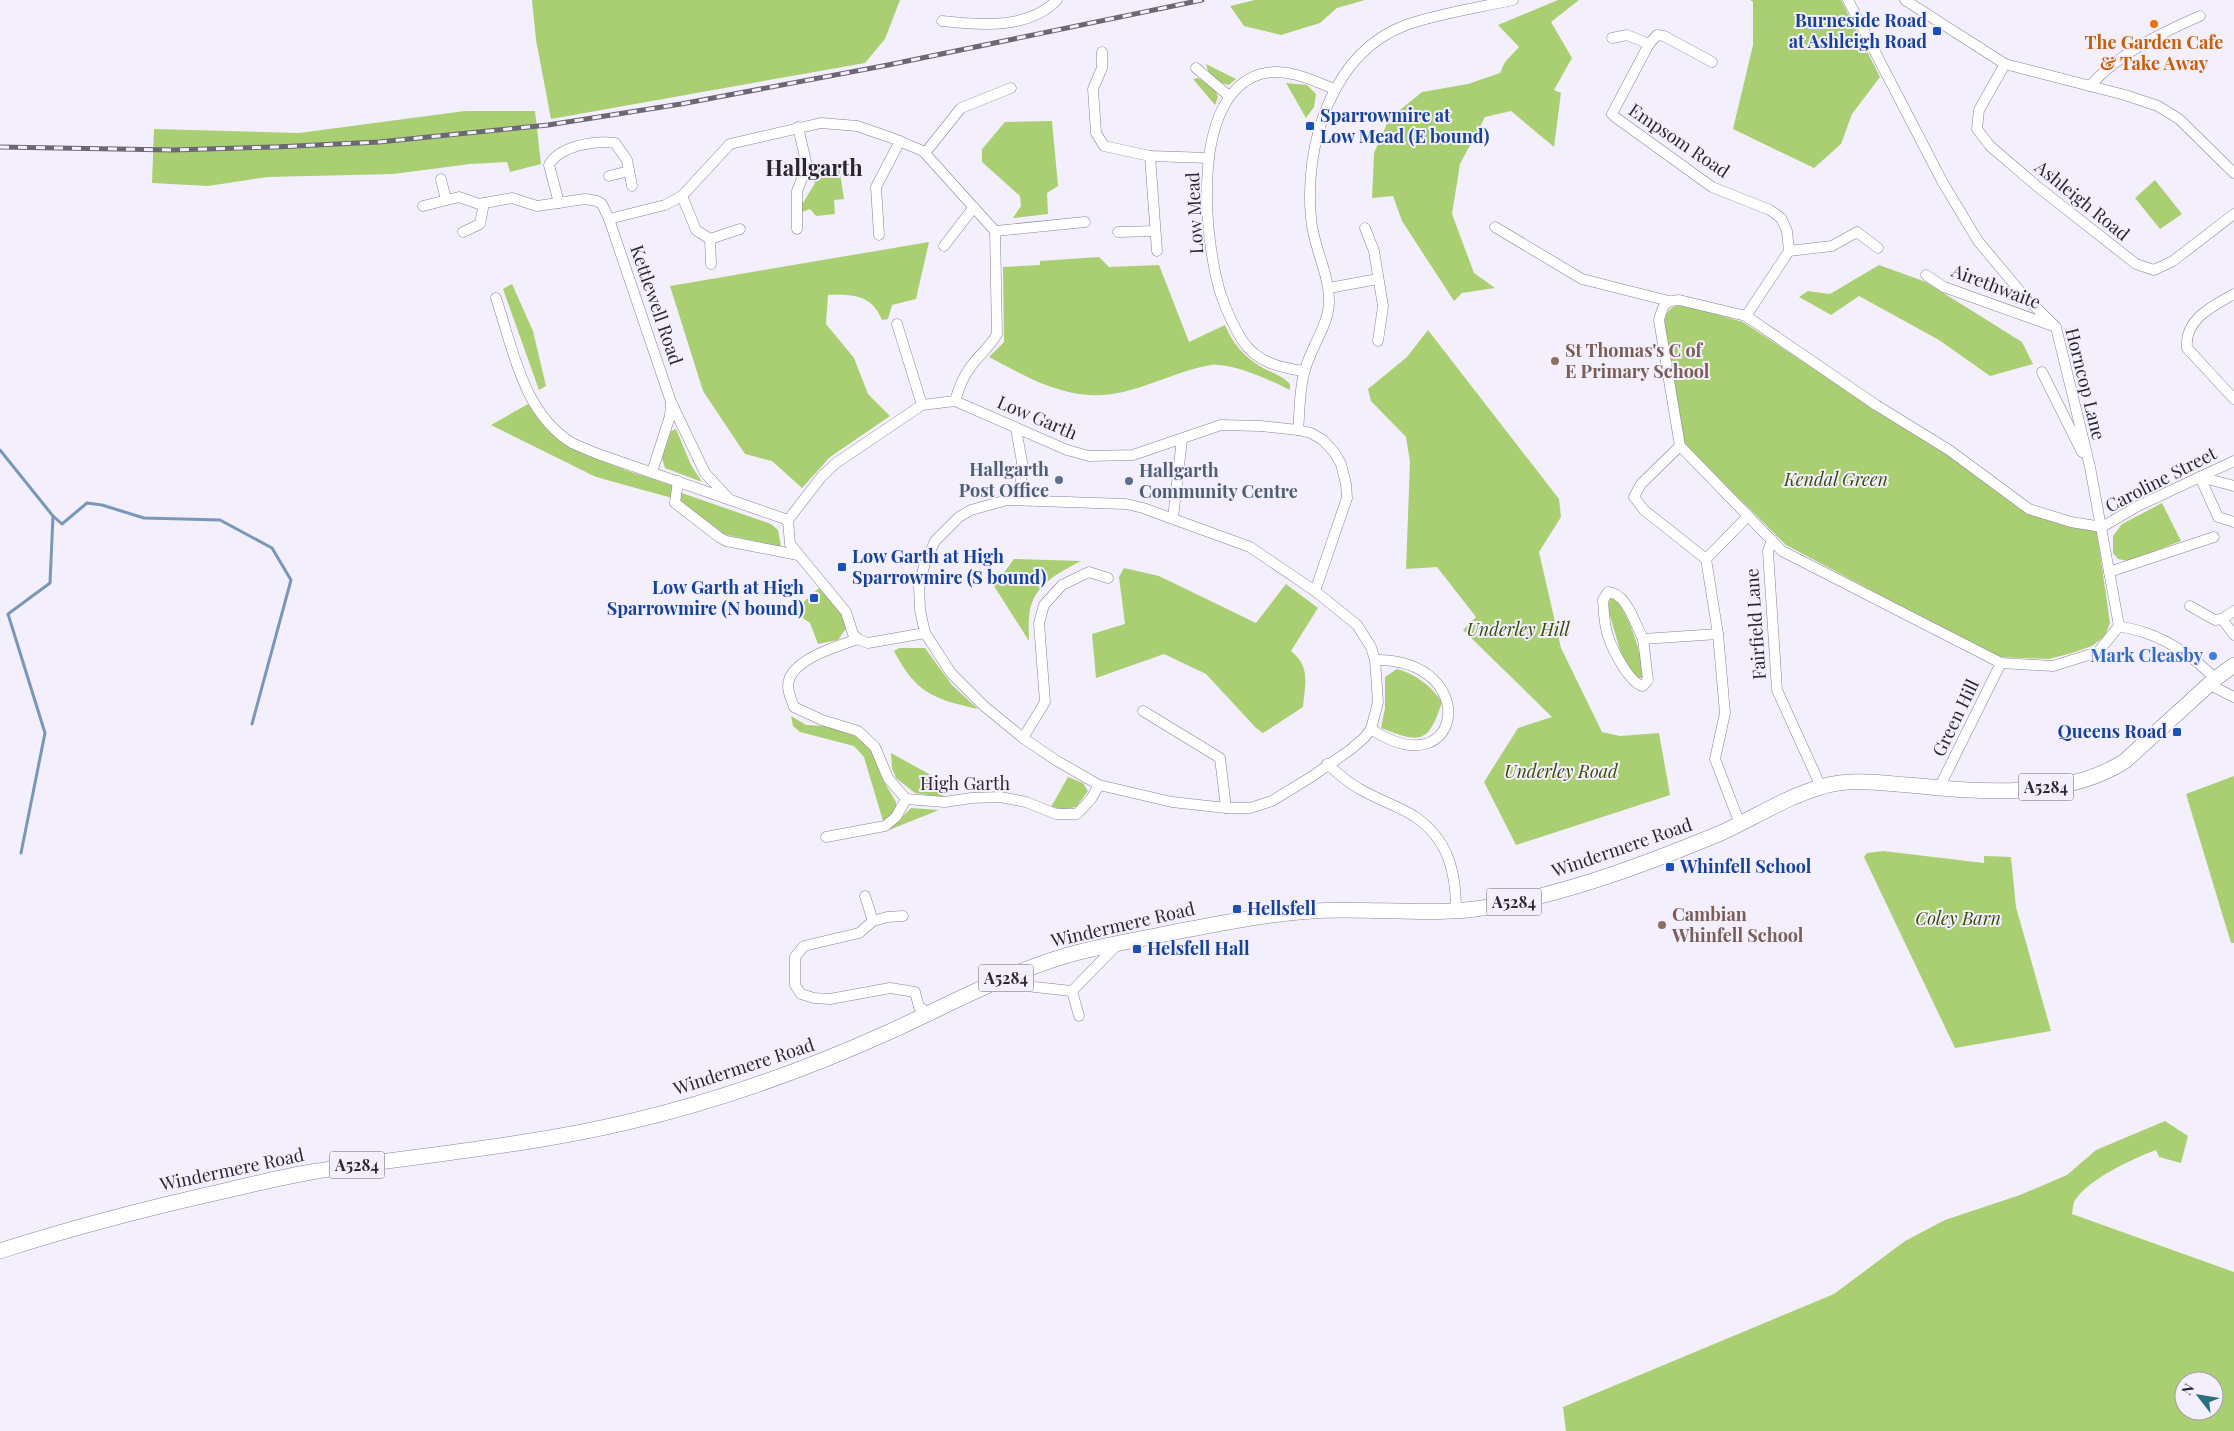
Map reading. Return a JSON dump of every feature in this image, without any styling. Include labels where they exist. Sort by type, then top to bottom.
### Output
[{"type":"highway","name":"Windermere Road","points":[[0,1252],[73,1227],[134,1211],[303,1173],[376,1162],[488,1149],[632,1121],[718,1097],[801,1069],[834,1056],[995,982],[1043,963],[1082,951],[1238,920],[1313,911],[1456,910],[1484,908],[1572,887],[1643,864],[1740,824],[1821,787],[1840,783],[1868,782],[1939,788],[2010,790],[2066,784],[2098,776],[2125,761],[2212,682],[2234,665]]},
{"type":"street","points":[[942,21],[981,26],[1011,22],[1047,10],[1057,0]]},
{"type":"street","points":[[1298,430],[1304,371],[1325,322],[1329,304],[1329,288],[1311,220],[1309,180],[1318,132],[1334,89],[1349,67],[1368,48],[1405,26],[1513,0]]},
{"type":"street","name":"Horncop Lane","points":[[1848,0],[1942,181],[1978,241],[2024,296],[2056,327],[2090,467],[2119,626]]},
{"type":"street","points":[[1905,0],[2005,64],[2158,106],[2179,119],[2234,173]]},
{"type":"street","points":[[2090,86],[2104,70],[2162,32],[2200,16]]},
{"type":"street","points":[[1612,38],[1627,36],[1649,44],[1657,35],[1664,36],[1712,62]]},
{"type":"street","name":"Empsom Road","points":[[1649,44],[1612,114],[1712,187],[1770,210],[1781,218],[1787,231],[1789,251]]},
{"type":"street","points":[[1102,52],[1102,68],[1093,89],[1096,133],[1104,146],[1150,156],[1209,158]]},
{"type":"street","name":"Ashleigh Road","points":[[2005,64],[1980,110],[1977,130],[1990,146],[2038,187],[2136,264],[2154,270],[2173,261],[2234,214]]},
{"type":"street","points":[[1196,68],[1229,96]]},
{"type":"street","name":"Low Mead","points":[[1304,371],[1280,368],[1260,358],[1242,341],[1222,295],[1213,256],[1209,217],[1209,158],[1218,118],[1229,96],[1244,83],[1262,74],[1286,73],[1312,79],[1334,89]]},
{"type":"street","points":[[925,153],[960,108],[1011,88]]},
{"type":"street","points":[[609,219],[665,204],[682,196],[730,144],[798,127],[821,123],[857,126],[900,141],[925,153],[996,231],[997,334],[991,346],[972,364],[959,384],[955,401]]},
{"type":"street","points":[[797,229],[797,191],[807,166],[798,127]]},
{"type":"street","points":[[423,206],[459,197],[479,204],[512,198],[537,206],[558,203],[549,165],[554,156],[563,151],[601,141],[615,142],[627,160],[632,186]]},
{"type":"street","points":[[879,235],[876,187],[900,141]]},
{"type":"street","points":[[1150,156],[1157,251]]},
{"type":"street","points":[[609,176],[629,171]]},
{"type":"street","points":[[441,179],[446,200]]},
{"type":"street","points":[[682,196],[696,230],[710,239]]},
{"type":"street","name":"Kettlewell Road","points":[[558,203],[585,198],[602,204],[609,219],[671,402],[705,473],[728,499]]},
{"type":"street","points":[[463,232],[480,224],[484,203]]},
{"type":"street","points":[[944,246],[974,207]]},
{"type":"street","points":[[996,231],[1085,222]]},
{"type":"street","points":[[1495,227],[1582,279],[1746,316],[1876,405],[1949,450],[2029,509],[2071,522],[2102,528]]},
{"type":"street","points":[[1365,228],[1374,251],[1383,306],[1378,340]]},
{"type":"street","points":[[710,239],[740,229]]},
{"type":"street","points":[[1118,232],[1155,231]]},
{"type":"street","points":[[1746,316],[1789,251],[1832,246],[1857,232],[1878,248]]},
{"type":"street","points":[[710,239],[711,264]]},
{"type":"street","name":"Airethwaite","points":[[1926,275],[1944,287],[2056,327]]},
{"type":"street","points":[[1329,288],[1378,280]]},
{"type":"street","points":[[2234,294],[2208,310],[2195,321],[2188,331],[2186,341],[2187,348],[2234,399]]},
{"type":"street","points":[[496,298],[528,394],[547,421],[573,444],[788,520],[790,544],[846,612],[853,634],[858,639]]},
{"type":"street","points":[[1669,300],[1663,307],[1659,320],[1680,446],[1782,551],[2001,663],[2053,666],[2098,652],[2119,626],[2146,633],[2168,643],[2197,663],[2212,682],[2234,697]]},
{"type":"street","points":[[897,324],[922,405]]},
{"type":"street","points":[[2042,372],[2090,467]]},
{"type":"street","name":"Low Garth","points":[[788,520],[822,476],[836,463],[922,405],[955,401],[988,414],[1016,429],[1068,450],[1089,456],[1133,455],[1221,426],[1260,426],[1298,430],[1311,433],[1323,440],[1334,452],[1341,464],[1346,484],[1347,498],[1343,514],[1315,591]]},
{"type":"street","name":"Kettlewell Road","points":[[652,472],[670,416],[671,402]]},
{"type":"street","points":[[1016,429],[1022,462],[1020,500]]},
{"type":"street","points":[[1173,518],[1182,439]]},
{"type":"street","points":[[1680,446],[1640,484],[1634,497],[1644,510],[1706,559],[1718,634],[1725,712],[1715,759],[1740,824]]},
{"type":"street","name":"Caroline Street","points":[[2102,528],[2138,506],[2234,461]]},
{"type":"street","points":[[2200,477],[2234,486]]},
{"type":"street","points":[[2200,477],[2218,517],[2234,522]]},
{"type":"street","points":[[678,481],[675,503],[680,509],[719,537],[726,541],[798,556]]},
{"type":"street","points":[[1020,500],[1126,504],[1173,518],[1250,547],[1315,591],[1357,625],[1371,647],[1375,660],[1378,702],[1371,729],[1350,750],[1327,764],[1311,777],[1272,801],[1250,808],[1226,808],[1172,802],[1099,785],[1057,761],[1023,738],[984,706],[951,673],[925,633],[920,610],[919,585],[925,563],[935,541],[950,524],[971,510],[992,503],[1020,500]]},
{"type":"street","points":[[1706,559],[1748,516]]},
{"type":"street","points":[[2109,572],[2214,538]]},
{"type":"street","name":"Fairfield Lane","points":[[1772,540],[1768,552],[1777,690],[1821,787]]},
{"type":"street","points":[[1023,738],[1045,702],[1039,623],[1044,605],[1062,585],[1089,572],[1108,578]]},
{"type":"street","points":[[1608,592],[1614,592],[1624,600],[1643,639],[1648,680],[1643,686],[1637,685],[1629,677],[1608,636],[1603,600],[1608,592]]},
{"type":"street","points":[[2190,606],[2215,620],[2222,619],[2234,610]]},
{"type":"street","points":[[2222,619],[2234,634]]},
{"type":"street","name":"High Garth","points":[[925,633],[868,643],[858,639],[826,650],[796,667],[788,681],[788,693],[794,707],[858,731],[875,747],[888,778],[906,799],[944,802],[971,798],[1000,797],[1026,802],[1056,814],[1077,814],[1092,799],[1099,785]]},
{"type":"street","points":[[1643,639],[1718,634]]},
{"type":"street","points":[[1371,729],[1386,738],[1415,747],[1441,736],[1447,724],[1449,712],[1445,693],[1420,669],[1394,660],[1375,660]]},
{"type":"street","name":"Green Hill","points":[[1939,788],[2001,663]]},
{"type":"street","points":[[1143,711],[1220,758],[1226,808]]},
{"type":"street","points":[[1327,764],[1356,788],[1413,816],[1435,833],[1443,844],[1448,858],[1456,893],[1456,910]]},
{"type":"street","points":[[826,837],[885,826],[896,817],[906,799]]},
{"type":"street","points":[[865,896],[873,921]]},
{"type":"street","points":[[903,916],[887,916],[873,921],[859,933],[804,946],[795,957],[795,985],[801,994],[814,998],[830,999],[890,988],[915,992],[919,1007],[924,1009],[926,1014]]},
{"type":"street","points":[[1072,991],[1119,943]]},
{"type":"street","points":[[995,982],[1072,991]]},
{"type":"street","points":[[1072,991],[1080,1016]]},
{"type":"green space","points":[[532,0],[900,0],[885,39],[865,63],[551,119],[536,40]]},
{"type":"green space","points":[[1255,0],[1365,0],[1337,8],[1320,23],[1281,35],[1244,26],[1230,6]]},
{"type":"green space","points":[[1558,0],[1579,0],[1551,22],[1572,58],[1554,90],[1561,93],[1554,147],[1511,111],[1485,117],[1460,164],[1452,214],[1474,273],[1495,288],[1462,293],[1454,301],[1402,221],[1393,196],[1372,198],[1374,153],[1389,119],[1422,92],[1468,84],[1500,73],[1505,62],[1519,47],[1498,25]]},
{"type":"green space","points":[[1750,0],[1841,0],[1880,77],[1852,114],[1841,144],[1814,168],[1733,129],[1753,45],[1753,2]]},
{"type":"green space","points":[[1206,64],[1236,79],[1229,85],[1221,83],[1211,75]]},
{"type":"green space","points":[[1198,78],[1215,89],[1218,97],[1215,105],[1193,79]]},
{"type":"green space","points":[[1286,83],[1307,85],[1316,94],[1314,107],[1306,118]]},
{"type":"green space","points":[[465,111],[535,111],[541,164],[510,172],[507,162],[470,164],[393,174],[268,177],[208,186],[152,183],[154,129],[299,133]]},
{"type":"green space","points":[[1052,121],[1058,186],[1047,193],[1048,214],[1013,218],[1021,206],[1020,196],[982,162],[982,149],[1005,122]]},
{"type":"green space","points":[[839,167],[844,199],[834,200],[835,214],[816,216],[810,209],[802,212],[798,200],[803,203],[815,183],[807,177],[808,169]]},
{"type":"green space","points":[[2155,180],[2182,214],[2160,229],[2135,198]]},
{"type":"green space","points":[[929,242],[916,299],[892,305],[888,319],[882,320],[873,305],[861,298],[846,295],[828,295],[826,324],[854,358],[868,394],[890,416],[830,457],[802,488],[772,461],[745,454],[703,391],[670,286]]},
{"type":"green space","points":[[1099,257],[1109,267],[1159,265],[1189,342],[1225,325],[1245,355],[1256,364],[1287,381],[1290,384],[1290,390],[1263,377],[1240,369],[1230,366],[1211,365],[1195,368],[1120,393],[1089,395],[1049,386],[989,357],[1004,342],[1003,267],[1040,265],[1040,261]]},
{"type":"green space","points":[[1879,265],[1926,282],[2022,342],[2033,364],[1990,376],[1939,340],[1859,296],[1831,315],[1799,297],[1808,291],[1830,294]]},
{"type":"green space","points":[[512,284],[533,331],[546,386],[539,390],[503,289]]},
{"type":"green space","name":"Kendal Green","points":[[1676,306],[1688,306],[1743,322],[1875,409],[1938,446],[2029,512],[2097,532],[2110,623],[2105,636],[2092,646],[2049,659],[1997,657],[1786,545],[1684,444],[1664,325],[1667,313]]},
{"type":"green space","points":[[1428,330],[1559,499],[1561,517],[1539,552],[1561,648],[1602,732],[1620,736],[1659,733],[1670,795],[1516,845],[1484,782],[1518,728],[1552,717],[1463,630],[1476,617],[1437,567],[1406,569],[1410,462],[1406,437],[1371,401],[1368,389],[1407,357]]},
{"type":"green space","points":[[528,404],[541,421],[574,447],[633,473],[674,486],[672,498],[596,477],[491,425]]},
{"type":"green space","points":[[676,429],[691,465],[702,482],[665,468],[662,458],[671,431]]},
{"type":"green space","points":[[679,492],[771,524],[778,530],[781,547],[723,534],[677,501]]},
{"type":"green space","points":[[2162,503],[2181,541],[2128,561],[2118,559],[2113,553],[2113,536],[2122,524]]},
{"type":"green space","points":[[1014,559],[1081,561],[1050,580],[1037,593],[1030,610],[1029,641],[994,586]]},
{"type":"green space","points":[[1124,568],[1159,576],[1256,623],[1286,584],[1318,608],[1291,651],[1302,663],[1304,670],[1303,707],[1263,733],[1256,728],[1206,674],[1164,654],[1096,678],[1092,634],[1125,624],[1119,577]]},
{"type":"green space","points":[[819,588],[841,613],[847,627],[838,640],[818,644],[810,623],[798,615],[796,609]]},
{"type":"green space","points":[[1614,598],[1625,613],[1630,624],[1641,660],[1642,678],[1637,678],[1622,657],[1608,609],[1610,599]]},
{"type":"green space","points":[[899,648],[925,648],[952,685],[978,709],[949,702],[927,692],[918,685],[902,665],[894,651]]},
{"type":"green space","points":[[1397,669],[1422,681],[1442,702],[1432,726],[1421,737],[1405,736],[1381,728],[1385,708],[1385,677]]},
{"type":"green space","points":[[791,716],[806,725],[826,726],[859,737],[872,750],[882,778],[896,802],[896,809],[890,817],[883,821],[864,757],[854,746],[800,732],[793,726]]},
{"type":"green space","points":[[891,753],[956,789],[940,797],[915,793],[896,778],[892,768]]},
{"type":"green space","points":[[2234,776],[2234,943],[2231,943],[2186,794]]},
{"type":"green space","points":[[1068,777],[1083,783],[1088,791],[1076,807],[1064,809],[1051,807]]},
{"type":"green space","points":[[911,808],[939,810],[889,830]]},
{"type":"green space","name":"Coley Barn","points":[[1883,851],[1984,863],[1984,856],[2011,857],[2016,907],[2051,1031],[1955,1048],[1864,857],[1867,853]]},
{"type":"green space","points":[[2165,1121],[2188,1136],[2181,1163],[2159,1157],[2156,1150],[2136,1158],[2101,1177],[2082,1191],[2074,1202],[2072,1214],[2234,1272],[2234,1431],[1566,1431],[1563,1407],[1834,1294],[1905,1241],[1945,1220],[2020,1195],[2067,1175],[2096,1150]]},
{"type":"waterway","points":[[0,450],[53,516],[50,583],[8,614],[45,733],[21,853]]},
{"type":"waterway","points":[[53,516],[62,524],[87,503],[102,505],[144,518],[220,520],[272,548],[291,580],[252,724]]},
{"type":"railway","points":[[0,147],[174,150],[275,147],[379,142],[548,125],[681,104],[888,65],[1202,0]]},
{"type":"place","name":"The Garden Cafe & Take Away","points":[[2154,24]]},
{"type":"place","name":"Burneside Road at Ashleigh Road","points":[[1937,31]]},
{"type":"place","name":"Sparrowmire at Low Mead (E bound)","points":[[1310,126]]},
{"type":"place","name":"St Thomas's C of E Primary School","points":[[1555,361]]},
{"type":"place","name":"Hallgarth Post Office","points":[[1059,480]]},
{"type":"place","name":"Hallgarth Community Centre","points":[[1129,481]]},
{"type":"place","name":"Low Garth at High Sparrowmire (S bound)","points":[[842,567]]},
{"type":"place","name":"Low Garth at High Sparrowmire (N bound)","points":[[814,598]]},
{"type":"place","name":"Mark Cleasby","points":[[2213,656]]},
{"type":"place","name":"Queens Road","points":[[2177,732]]},
{"type":"place","name":"Whinfell School","points":[[1670,867]]},
{"type":"place","name":"Hellsfell","points":[[1237,909]]},
{"type":"place","name":"Cambian Whinfell School","points":[[1662,925]]},
{"type":"place","name":"Helsfell Hall","points":[[1137,949]]},
{"type":"district","name":"Hallgarth","points":[[814,168]]},
{"type":"park label","name":"Underley Hill","points":[[1518,630]]},
{"type":"park label","name":"Underley Road","points":[[1561,772]]}]
